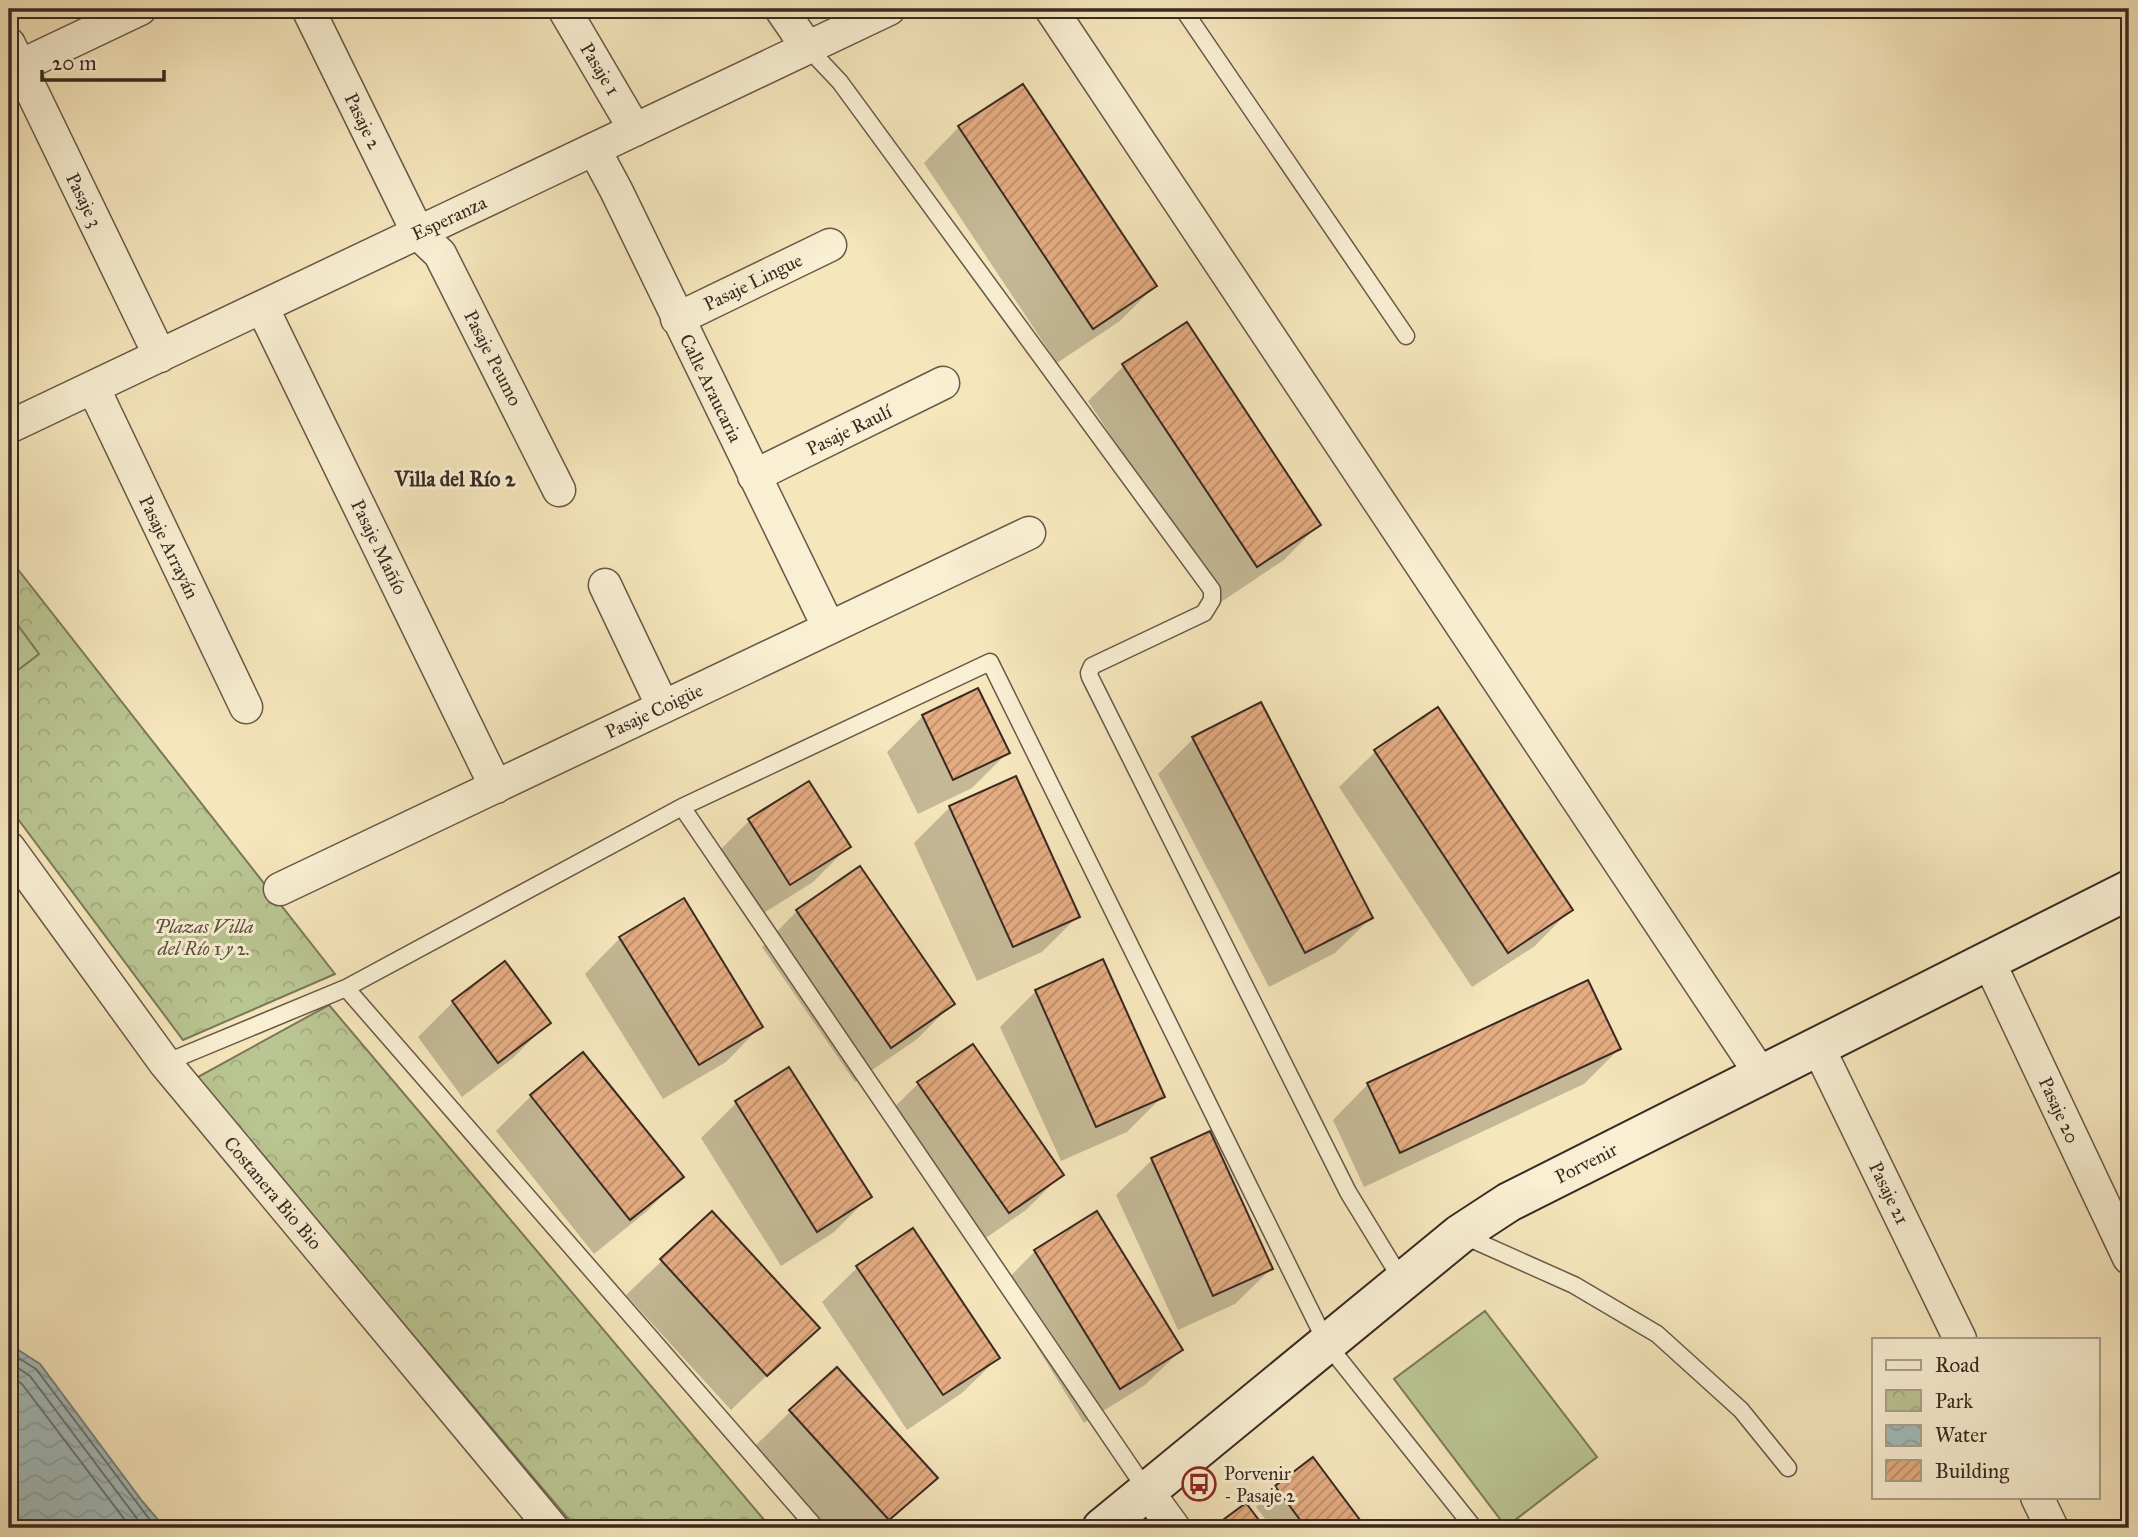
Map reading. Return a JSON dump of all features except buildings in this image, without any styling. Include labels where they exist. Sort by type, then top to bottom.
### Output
[{"type":"street","points":[[14,55],[140,9]]},
{"type":"street","name":"Pasaje 2","points":[[308,9],[418,233]]},
{"type":"street","name":"Pasaje 1","points":[[564,9],[635,130]]},
{"type":"street","points":[[781,9],[807,47]]},
{"type":"street","name":"Esperanza","points":[[9,427],[889,9]]},
{"type":"street","points":[[1051,9],[1762,1076]]},
{"type":"street","name":"Pasaje 3","points":[[14,55],[160,356]]},
{"type":"street","name":"Calle Araucaria","points":[[594,149],[829,628]]},
{"type":"street","name":"Pasaje Peumo","points":[[418,233],[440,254],[559,490]]},
{"type":"street","name":"Pasaje Lingue","points":[[677,319],[830,246]]},
{"type":"street","name":"Pasaje Mañío","points":[[262,307],[496,787]]},
{"type":"street","name":"Pasaje Raulí","points":[[754,476],[943,383]]},
{"type":"street","name":"Pasaje Arrayán","points":[[93,387],[246,707]]},
{"type":"street","name":"Pasaje Coigüe","points":[[280,889],[1029,533]]},
{"type":"street","points":[[605,585],[663,707]]},
{"type":"street","name":"Costanera Bio Bio","points":[[9,848],[165,1063],[552,1528]]},
{"type":"street","name":"Porvenir","points":[[1102,1528],[1460,1234],[1509,1202],[2129,890]]},
{"type":"street","name":"Pasaje 20","points":[[1989,962],[2129,1258]]},
{"type":"street","name":"Pasaje 21","points":[[1818,1047],[1960,1338]]},
{"type":"street","points":[[1147,1491],[1174,1528]]},
{"type":"street","points":[[2037,1498],[2052,1528]]},
{"type":"lane","points":[[1183,9],[1406,336]]},
{"type":"lane","points":[[807,47],[840,82],[1212,590],[1212,600],[1204,613],[1093,666],[1090,677],[1348,1192],[1403,1282]]},
{"type":"lane","points":[[165,1063],[346,988],[682,807],[990,662],[1327,1345],[1474,1528]]},
{"type":"lane","points":[[682,807],[1147,1491]]},
{"type":"lane","points":[[346,988],[816,1528]]},
{"type":"lane","points":[[1460,1234],[1574,1285],[1657,1334],[1741,1410],[1788,1468]]},
{"type":"green space","name":"Plazas Villa del Río 1 y 2.","points":[[9,558],[335,974],[183,1040],[9,807]]},
{"type":"green space","points":[[9,613],[39,654],[9,677]]},
{"type":"green space","points":[[329,1005],[771,1528],[576,1528],[196,1078]]},
{"type":"green space","points":[[1485,1311],[1597,1457],[1506,1527],[1394,1379]]},
{"type":"water","points":[[9,1344],[40,1364],[165,1528],[9,1528]]},
{"type":"place","name":"Porvenir - Pasaje 2","points":[[1199,1484]]},
{"type":"district","name":"Villa del Río 2","points":[[455,479]]}]
